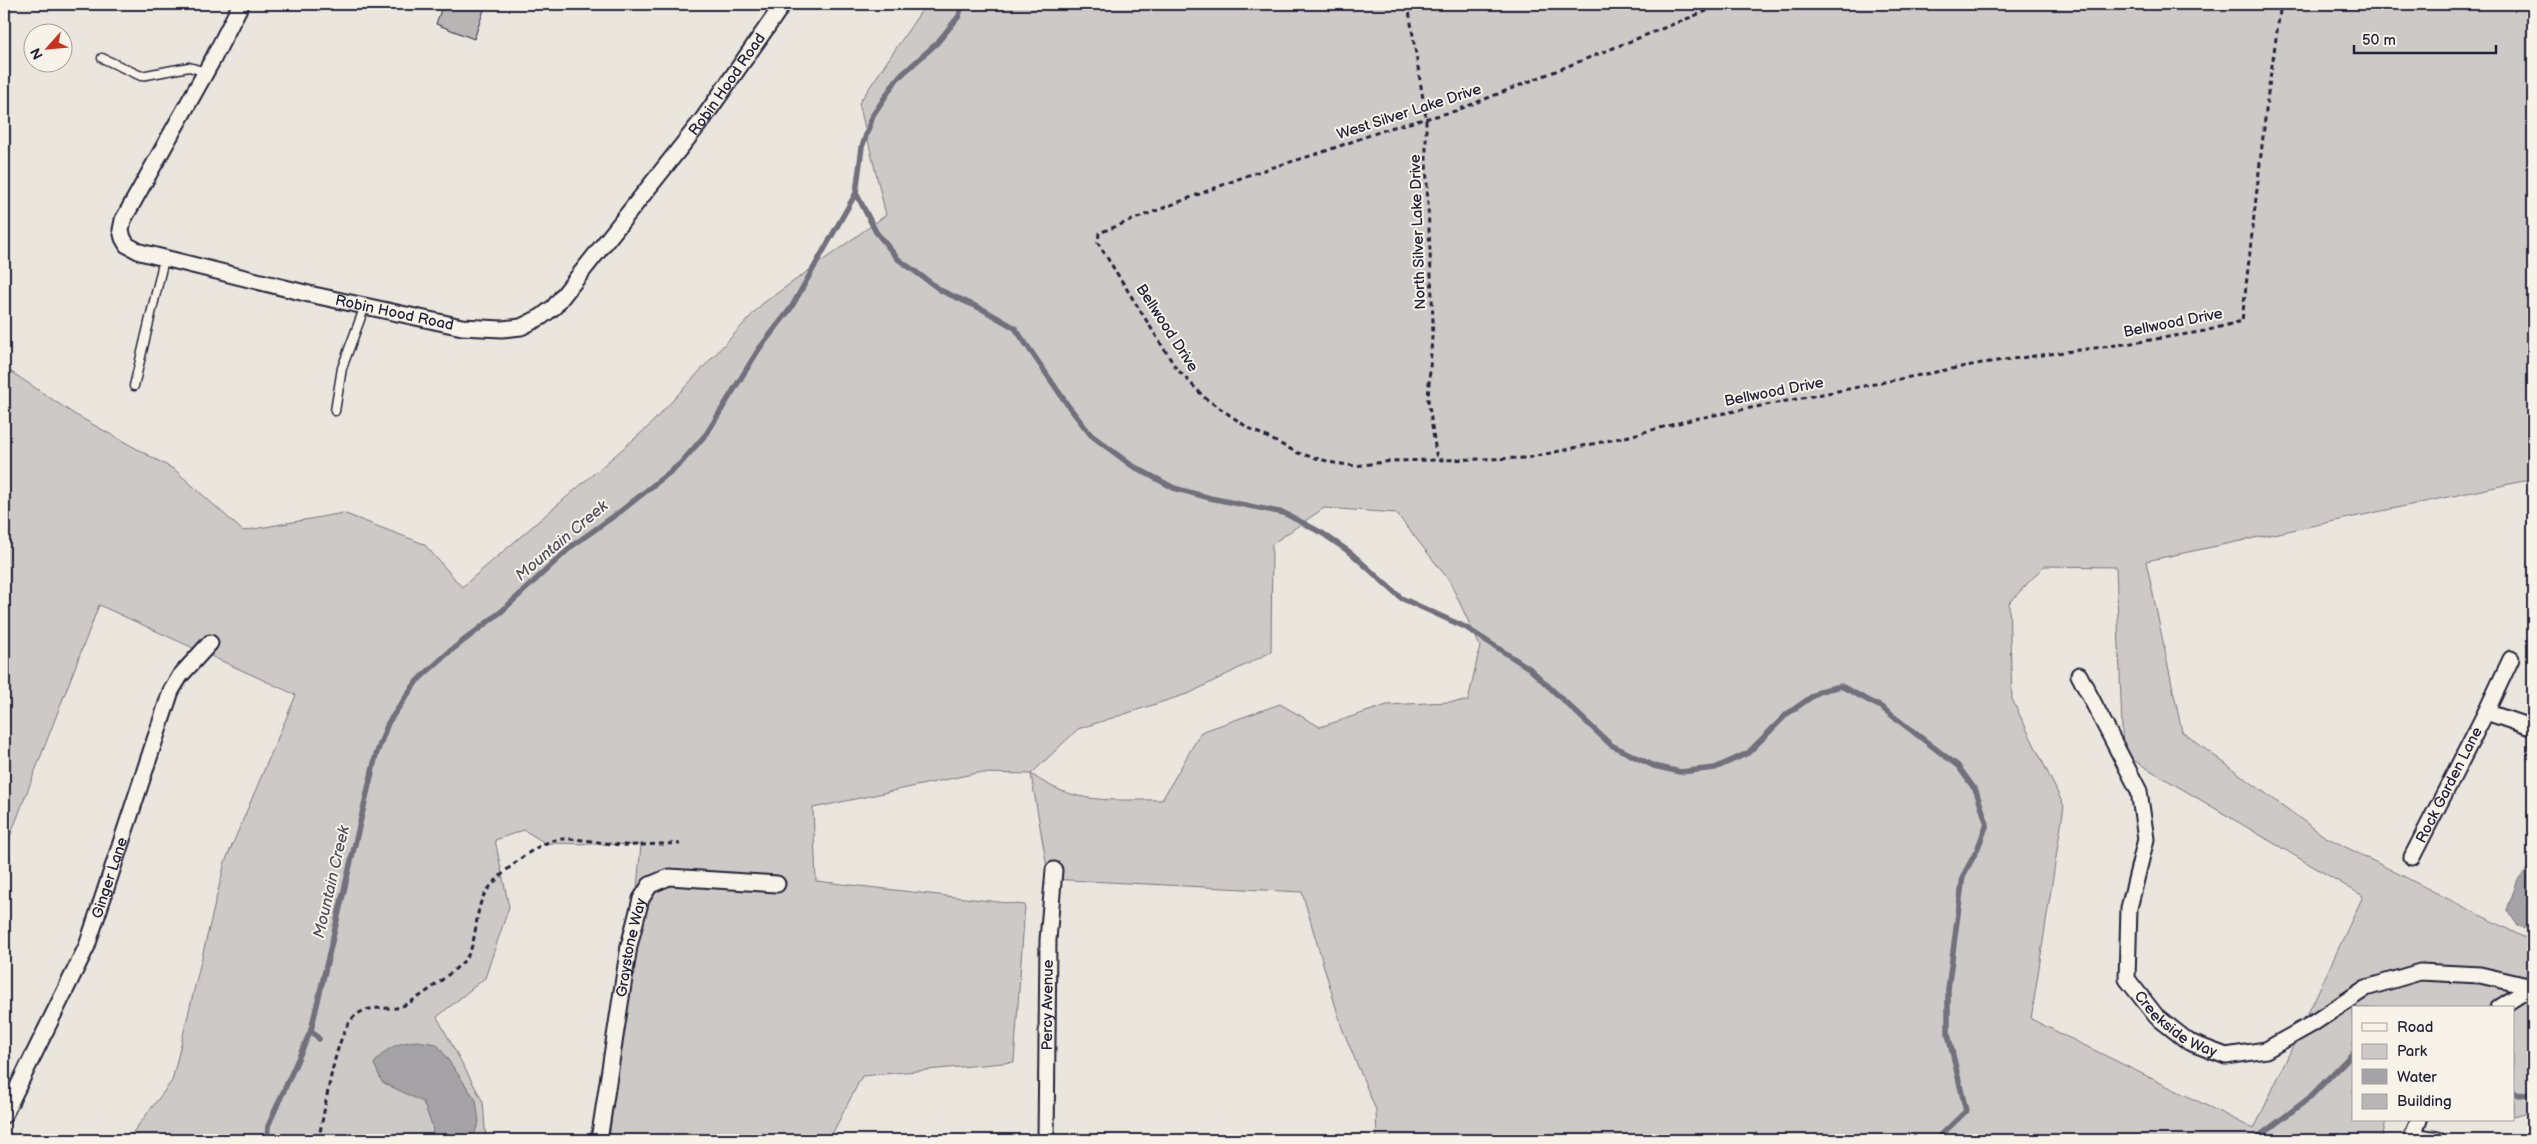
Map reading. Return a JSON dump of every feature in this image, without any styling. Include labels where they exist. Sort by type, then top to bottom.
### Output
[{"type":"street","name":"Robin Hood Road","points":[[241,4],[206,72],[123,220],[121,230],[127,245],[140,252],[164,259],[365,306],[462,327],[502,329],[521,327],[541,317],[554,307],[703,119],[783,4]]},
{"type":"street","name":"Ginger Lane","points":[[4,1115],[87,946],[171,691],[180,676],[210,643]]},
{"type":"street","name":"Rock Garden Lane","points":[[2412,857],[2511,659]]},
{"type":"street","name":"Creekside Way","points":[[2079,675],[2139,791],[2146,839],[2129,908],[2127,979],[2156,1016],[2189,1042],[2226,1056],[2266,1050],[2312,1024],[2366,988],[2420,972],[2480,975],[2533,987]]},
{"type":"street","name":"Rock Garden Lane","points":[[2486,712],[2533,728]]},
{"type":"street","name":"Percy Avenue","points":[[1046,1140],[1048,940],[1054,870]]},
{"type":"street","name":"Graystone Way","points":[[599,1140],[629,946],[645,892],[658,880],[669,877],[777,884]]},
{"type":"street","points":[[2502,1006],[2533,987]]},
{"type":"street","points":[[2419,1122],[2412,1138],[2438,1140]]},
{"type":"lane","points":[[102,58],[141,76],[189,67],[206,72]]},
{"type":"lane","points":[[134,386],[164,259]]},
{"type":"lane","points":[[335,411],[342,368],[365,306]]},
{"type":"path","name":"North Silver Lake Drive","points":[[1408,4],[1426,118],[1433,322],[1428,399],[1437,460]]},
{"type":"path","name":"West Silver Lake Drive","points":[[1099,233],[1251,174],[1478,102],[1724,4]]},
{"type":"path","name":"Bellwood Drive","points":[[1099,233],[1098,243],[1176,368],[1205,398],[1247,427],[1298,453],[1334,463],[1355,466],[1437,460],[1527,458],[1624,437],[1694,419],[1982,363],[2132,344],[2205,331],[2242,321],[2268,93],[2281,4]]},
{"type":"path","points":[[318,1140],[339,1044],[345,1028],[358,1013],[382,1007],[398,1008],[416,998],[464,961],[470,949],[480,904],[494,883],[503,874],[533,850],[560,838],[624,845],[680,844]]},
{"type":"green space","points":[[926,4],[2533,4],[2533,479],[2146,561],[2182,732],[2324,836],[2533,942],[2533,1112],[2514,1117],[2514,1006],[2352,1006],[2352,1122],[2386,1122],[2382,1140],[1764,1140],[1756,1132],[1757,1140],[1377,1140],[1376,1110],[1342,1028],[1302,892],[1049,879],[1031,774],[977,773],[813,808],[816,881],[1025,905],[1014,1062],[862,1076],[829,1140],[609,1140],[641,845],[545,843],[524,830],[495,840],[509,907],[485,978],[437,1017],[483,1102],[486,1140],[127,1140],[172,1081],[225,862],[296,695],[99,605],[4,852],[4,367],[74,414],[175,470],[243,531],[343,513],[424,544],[462,587],[648,427],[762,304],[886,215],[859,103]],"holes":[[[1324,508],[1396,513],[1449,580],[1480,646],[1468,701],[1387,705],[1320,727],[1280,704],[1201,732],[1162,800],[1094,799],[1063,791],[1031,774],[1078,729],[1190,693],[1271,652],[1272,544]],[[2044,566],[2116,567],[2123,754],[2363,896],[2254,1129],[2031,1019],[2064,806],[2012,699],[2009,603]]]},
{"type":"water","points":[[2533,863],[2533,931],[2518,926],[2507,910],[2518,879]]},
{"type":"water","points":[[416,1041],[437,1044],[476,1100],[479,1122],[472,1140],[434,1140],[432,1125],[423,1102],[382,1082],[374,1064],[378,1058],[392,1047]]},
{"type":"building","points":[[443,4],[486,4],[474,39],[436,24]]},
{"type":"waterway","name":"Mountain Creek","points":[[267,1140],[268,1126],[311,1030],[376,755],[388,723],[417,681],[449,652],[502,611],[572,546],[621,511],[680,464],[707,433],[759,349],[791,308],[856,193],[862,147],[873,115],[897,79],[937,43],[959,16],[962,4]]},
{"type":"waterway","points":[[856,193],[876,232],[898,259],[942,291],[984,310],[1015,328],[1069,407],[1091,435],[1131,465],[1174,488],[1210,498],[1284,513],[1322,533],[1351,553],[1401,598],[1465,627],[1529,668],[1611,745],[1654,766],[1680,772],[1715,768],[1748,753],[1787,714],[1820,691],[1841,686],[1881,707],[1958,766],[1976,791],[1987,824],[1977,850],[1963,876],[1948,989],[1948,1034],[1966,1111],[1936,1140]]},
{"type":"waterway","points":[[311,1030],[319,1039]]},
{"type":"waterway","points":[[2254,1140],[2308,1099],[2352,1054]]},
{"type":"waterway","points":[[2514,1093],[2518,1095],[2533,1093]]}]
